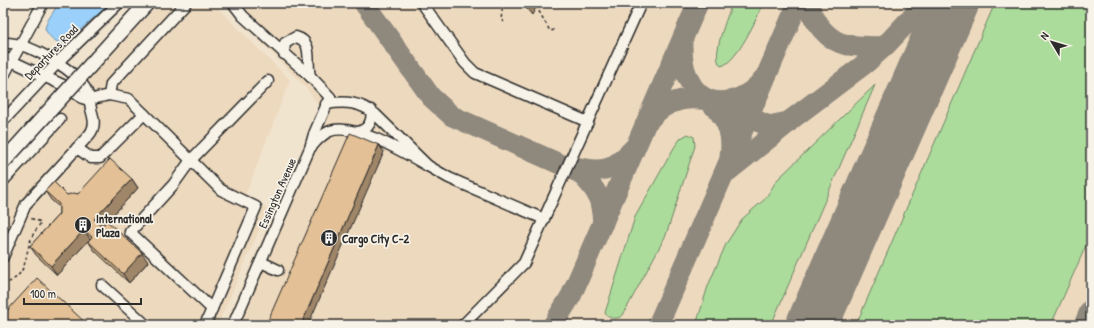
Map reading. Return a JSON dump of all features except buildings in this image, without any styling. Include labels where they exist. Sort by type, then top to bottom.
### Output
[{"type":"highway","points":[[3,162],[147,3]]},
{"type":"street","points":[[3,77],[7,60],[20,45],[43,3]]},
{"type":"street","name":"Departures Road","points":[[3,121],[58,62],[119,3]]},
{"type":"street","points":[[109,95],[111,84],[186,3]]},
{"type":"street","points":[[233,3],[243,16],[310,76],[330,97],[326,104]]},
{"type":"street","points":[[422,3],[465,63],[475,73],[588,122]]},
{"type":"street","points":[[463,325],[524,263],[641,3]]},
{"type":"street","points":[[284,54],[285,43],[296,37],[307,43],[309,49],[307,60],[310,76]]},
{"type":"street","points":[[3,43],[20,45],[58,62],[80,81],[87,91],[94,121],[93,129],[26,204],[3,257]]},
{"type":"street","points":[[7,60],[67,87],[82,98],[89,100],[109,95],[129,99],[223,191],[256,207],[205,325]]},
{"type":"street","points":[[212,308],[130,232],[173,185],[191,160],[268,81]]},
{"type":"street","points":[[326,104],[350,102],[361,104],[370,110],[428,166]]},
{"type":"street","name":"Essington Avenue","points":[[233,325],[310,148],[326,104]]},
{"type":"street","points":[[358,132],[365,129],[370,124],[372,118],[370,110]]},
{"type":"street","points":[[77,148],[91,158],[100,158],[144,114]]},
{"type":"street","points":[[3,181],[60,119]]},
{"type":"street","points":[[310,148],[317,140],[330,131],[340,129],[358,132],[402,152],[449,178],[544,219]]},
{"type":"street","points":[[261,262],[278,270]]},
{"type":"street","points":[[102,285],[146,325]]},
{"type":"path","points":[[503,3],[501,20],[504,22]]},
{"type":"path","points":[[536,6],[550,31],[554,30]]},
{"type":"path","points":[[3,285],[15,279],[24,268],[31,238],[41,222],[26,217]]},
{"type":"shaded area","points":[[159,3],[213,3],[290,80],[246,194],[268,210],[218,325],[3,325],[3,173]]},
{"type":"shaded area","points":[[223,3],[1091,3],[1091,325],[225,325],[320,107],[306,88]]},
{"type":"green space","points":[[732,3],[764,3],[740,48],[727,63],[721,66],[718,61],[719,46]]},
{"type":"green space","points":[[995,3],[1091,3],[1091,234],[1051,325],[856,325]]},
{"type":"green space","points":[[875,85],[771,325],[696,325],[708,286],[726,244],[742,219],[765,199],[777,180]]},
{"type":"green space","points":[[688,134],[694,137],[695,146],[666,235],[623,315],[618,318],[608,317],[605,313],[635,217],[675,146],[681,138]]},
{"type":"water","points":[[59,3],[110,3],[65,44],[53,39],[45,28],[48,20]]},
{"type":"taxiway","points":[[364,3],[431,97],[452,116],[580,173],[598,195],[603,223]]},
{"type":"taxiway","points":[[553,325],[571,296],[698,3]]},
{"type":"taxiway","points":[[658,325],[798,3]]},
{"type":"taxiway","points":[[809,3],[817,23],[822,30],[834,40],[848,45],[883,47]]},
{"type":"taxiway","points":[[707,100],[769,126],[788,122],[866,63],[886,45],[925,3]]},
{"type":"taxiway","points":[[682,43],[684,67],[688,78],[693,88],[710,100],[721,102],[739,98],[751,92],[764,78]]},
{"type":"taxiway","points":[[649,120],[661,109],[675,102],[691,99],[707,100],[719,111],[727,125],[731,140],[730,156]]},
{"type":"taxiway","points":[[728,171],[788,123]]},
{"type":"taxiway","points":[[570,166],[590,170],[605,169],[618,163],[633,149]]},
{"type":"taxiway","points":[[1084,325],[1091,309]]},
{"type":"runway","points":[[812,325],[953,3]]},
{"type":"place","name":"International Plaza","points":[[83,225]]},
{"type":"place","name":"Cargo City C-2","points":[[329,238]]}]
